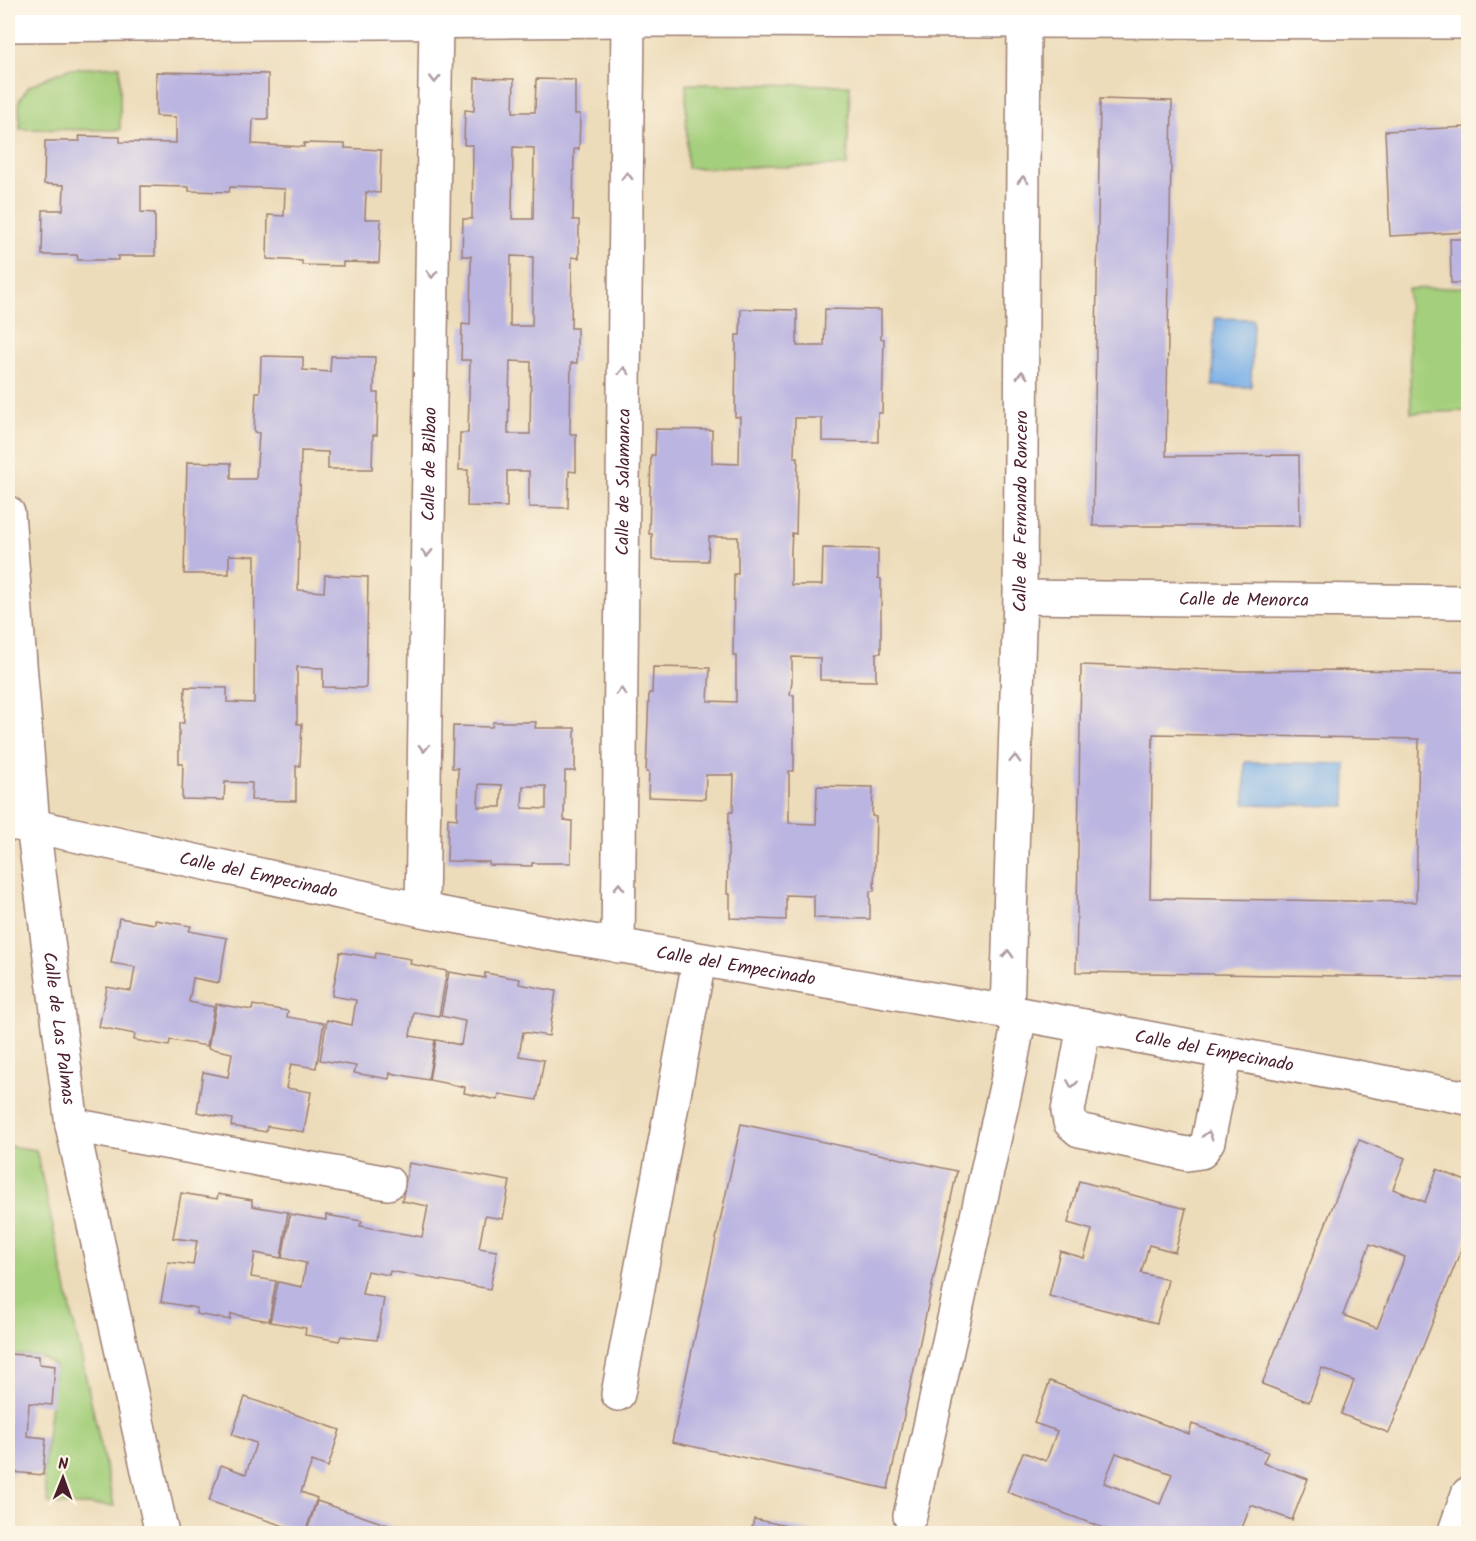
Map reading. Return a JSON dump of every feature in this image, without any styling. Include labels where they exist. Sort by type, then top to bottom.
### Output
[{"type":"street","points":[[8,25],[1022,14],[1468,22]]},
{"type":"street","name":"Calle de Fernando Roncero","points":[[910,1516],[1004,1096],[1013,1014],[1020,597],[1022,14]]},
{"type":"street","name":"Calle de Bilbao","points":[[422,910],[436,20]]},
{"type":"street","name":"Calle de Salamanca","points":[[618,946],[628,20]]},
{"type":"street","name":"Calle de Las Palmas","points":[[8,513],[20,824],[72,1125],[162,1533]]},
{"type":"street","name":"Calle de Menorca","points":[[1020,597],[1468,602]]},
{"type":"street","name":"Calle del Empecinado","points":[[20,824],[422,910],[699,961],[1084,1026],[1468,1098]]},
{"type":"street","points":[[618,1394],[699,961]]},
{"type":"street","points":[[1084,1026],[1068,1112],[1070,1122],[1079,1130],[1187,1154],[1201,1152],[1208,1141],[1226,1053]]},
{"type":"street","points":[[72,1125],[388,1183]]},
{"type":"street","points":[[1454,1533],[1468,1494]]},
{"type":"green space","points":[[120,66],[120,130],[20,129],[19,101],[28,87],[69,69]]},
{"type":"green space","points":[[686,84],[850,85],[847,166],[687,168]]},
{"type":"green space","points":[[1468,287],[1468,411],[1411,413],[1408,289]]},
{"type":"green space","points":[[8,1146],[36,1150],[114,1506],[48,1504],[43,1475],[55,1366],[39,1356],[8,1354]]},
{"type":"water","points":[[1215,318],[1253,319],[1251,387],[1213,386]]},
{"type":"water","points":[[1245,762],[1346,764],[1345,806],[1245,804]]},
{"type":"building","points":[[156,72],[268,74],[268,119],[253,119],[252,144],[304,147],[304,143],[345,144],[345,148],[381,150],[380,193],[366,192],[365,219],[381,219],[379,263],[343,262],[343,266],[302,265],[302,261],[267,259],[268,215],[284,216],[285,189],[230,187],[229,192],[189,191],[189,187],[141,186],[141,212],[155,213],[155,256],[118,256],[118,260],[78,260],[77,255],[42,255],[43,210],[63,210],[64,185],[44,184],[45,141],[80,141],[79,136],[120,137],[120,142],[176,143],[176,117],[156,116]]},
{"type":"building","points":[[475,78],[514,79],[513,112],[535,112],[536,79],[575,80],[575,114],[580,114],[579,149],[574,149],[573,220],[579,220],[579,258],[572,257],[571,328],[577,328],[577,363],[571,363],[570,434],[576,434],[576,472],[569,471],[568,508],[529,507],[529,471],[507,471],[507,507],[467,506],[468,470],[459,470],[460,433],[468,433],[470,360],[461,360],[462,324],[470,325],[471,256],[462,256],[463,219],[472,219],[473,145],[464,145],[465,110],[474,111]],"holes":[[[513,147],[534,148],[533,219],[512,219]],[[511,256],[533,257],[532,326],[510,326]],[[510,361],[531,362],[530,434],[508,434]]]},
{"type":"building","points":[[1100,99],[1172,101],[1166,456],[1299,455],[1300,526],[1093,526]]},
{"type":"building","points":[[1468,127],[1468,232],[1390,236],[1385,131]]},
{"type":"building","points":[[1450,239],[1468,239],[1468,283],[1451,283]]},
{"type":"building","points":[[741,309],[797,310],[797,346],[824,346],[825,309],[881,310],[881,339],[884,339],[882,413],[878,413],[878,442],[822,441],[822,418],[795,418],[794,457],[798,457],[796,534],[792,533],[791,549],[791,585],[822,585],[823,548],[878,549],[878,578],[881,579],[881,653],[876,653],[876,681],[820,680],[820,658],[792,657],[790,695],[794,695],[794,771],[789,771],[789,823],[816,824],[817,786],[873,787],[872,816],[876,817],[874,891],[870,891],[870,919],[814,918],[814,896],[786,895],[786,920],[730,918],[730,894],[727,894],[729,812],[733,812],[734,775],[706,775],[705,799],[648,797],[649,772],[646,772],[649,693],[652,693],[653,667],[710,668],[708,701],[736,702],[736,656],[733,656],[734,574],[738,574],[738,537],[709,537],[708,561],[652,560],[652,534],[649,534],[651,455],[655,455],[656,429],[712,430],[712,463],[739,464],[740,417],[735,417],[736,335],[740,335]]},
{"type":"building","points":[[261,356],[303,357],[303,370],[330,372],[331,356],[375,357],[374,393],[378,393],[377,435],[373,435],[372,469],[328,469],[328,452],[301,451],[298,590],[324,592],[325,575],[368,577],[366,688],[323,687],[323,668],[297,667],[297,724],[302,724],[300,766],[296,766],[296,801],[251,800],[252,783],[225,782],[224,800],[182,799],[183,764],[179,764],[179,723],[184,723],[185,687],[227,688],[227,702],[254,703],[255,556],[229,555],[229,574],[184,574],[187,462],[231,463],[231,479],[256,479],[259,433],[254,432],[256,392],[260,392]]},
{"type":"building","points":[[1081,665],[1241,671],[1468,672],[1468,978],[1076,972]],"holes":[[[1153,734],[1419,739],[1416,902],[1150,898]]]},
{"type":"building","points":[[493,722],[536,722],[535,728],[575,728],[575,771],[565,771],[564,820],[572,821],[571,863],[532,863],[532,866],[447,861],[448,818],[457,819],[458,768],[452,768],[453,726],[492,727]],"holes":[[[479,784],[502,785],[501,807],[478,807]],[[523,786],[546,786],[546,809],[522,808]]]},
{"type":"building","points":[[119,918],[155,924],[155,920],[191,926],[189,931],[227,938],[219,983],[193,978],[189,1002],[214,1007],[207,1046],[170,1040],[169,1046],[134,1040],[135,1034],[99,1027],[107,987],[131,991],[135,967],[111,963]]},
{"type":"building","points":[[340,952],[375,958],[376,953],[411,959],[410,964],[447,971],[439,1016],[414,1012],[410,1036],[435,1040],[428,1080],[390,1073],[389,1079],[354,1073],[356,1066],[320,1060],[327,1020],[352,1025],[356,1000],[332,996]]},
{"type":"building","points":[[449,972],[485,978],[485,973],[520,979],[519,984],[556,991],[549,1036],[523,1032],[519,1056],[544,1060],[537,1100],[499,1094],[498,1100],[464,1093],[465,1087],[429,1080],[436,1040],[461,1045],[465,1021],[441,1016]]},
{"type":"building","points":[[216,1004],[252,1010],[253,1005],[288,1011],[287,1017],[324,1023],[316,1068],[291,1064],[286,1088],[311,1092],[304,1132],[267,1126],[266,1132],[231,1126],[232,1119],[197,1112],[203,1072],[228,1077],[232,1053],[208,1048]]},
{"type":"building","points":[[741,1124],[957,1171],[888,1489],[672,1442]]},
{"type":"building","points":[[1359,1140],[1405,1158],[1393,1189],[1425,1202],[1437,1169],[1468,1182],[1468,1232],[1389,1433],[1341,1414],[1354,1381],[1322,1368],[1309,1402],[1262,1384]],"holes":[[[1370,1244],[1405,1257],[1377,1328],[1343,1315]]]},
{"type":"building","points":[[409,1163],[510,1181],[503,1219],[485,1216],[479,1248],[497,1251],[490,1289],[390,1271],[389,1275],[367,1271],[362,1294],[384,1298],[377,1340],[341,1336],[339,1341],[305,1335],[306,1328],[270,1322],[278,1282],[302,1287],[306,1263],[282,1258],[290,1214],[326,1220],[326,1215],[362,1221],[360,1226],[422,1237],[428,1206],[402,1201]]},
{"type":"building","points":[[1079,1181],[1186,1209],[1175,1252],[1149,1245],[1141,1273],[1168,1280],[1157,1323],[1049,1296],[1060,1251],[1084,1258],[1092,1230],[1068,1223]]},
{"type":"building","points":[[181,1193],[217,1199],[218,1194],[252,1200],[252,1206],[288,1212],[281,1258],[255,1253],[251,1277],[276,1281],[269,1321],[231,1314],[230,1320],[196,1314],[197,1308],[161,1302],[168,1262],[193,1265],[197,1241],[173,1238]]},
{"type":"building","points":[[8,1354],[39,1356],[39,1364],[55,1366],[52,1405],[29,1403],[27,1436],[46,1438],[43,1475],[12,1472],[12,1476],[8,1476]]},
{"type":"building","points":[[1050,1381],[1189,1434],[1192,1424],[1268,1452],[1263,1463],[1308,1479],[1292,1520],[1251,1505],[1240,1533],[1117,1533],[1007,1492],[1023,1452],[1046,1461],[1057,1431],[1034,1423]],"holes":[[[1116,1453],[1172,1474],[1160,1504],[1104,1483]]]},
{"type":"building","points":[[245,1397],[340,1430],[328,1467],[312,1461],[301,1492],[317,1498],[305,1533],[209,1501],[221,1465],[246,1474],[256,1443],[232,1435]]},
{"type":"building","points":[[317,1501],[412,1533],[306,1533]]},
{"type":"building","points":[[754,1519],[811,1531],[810,1533],[751,1533]]}]
